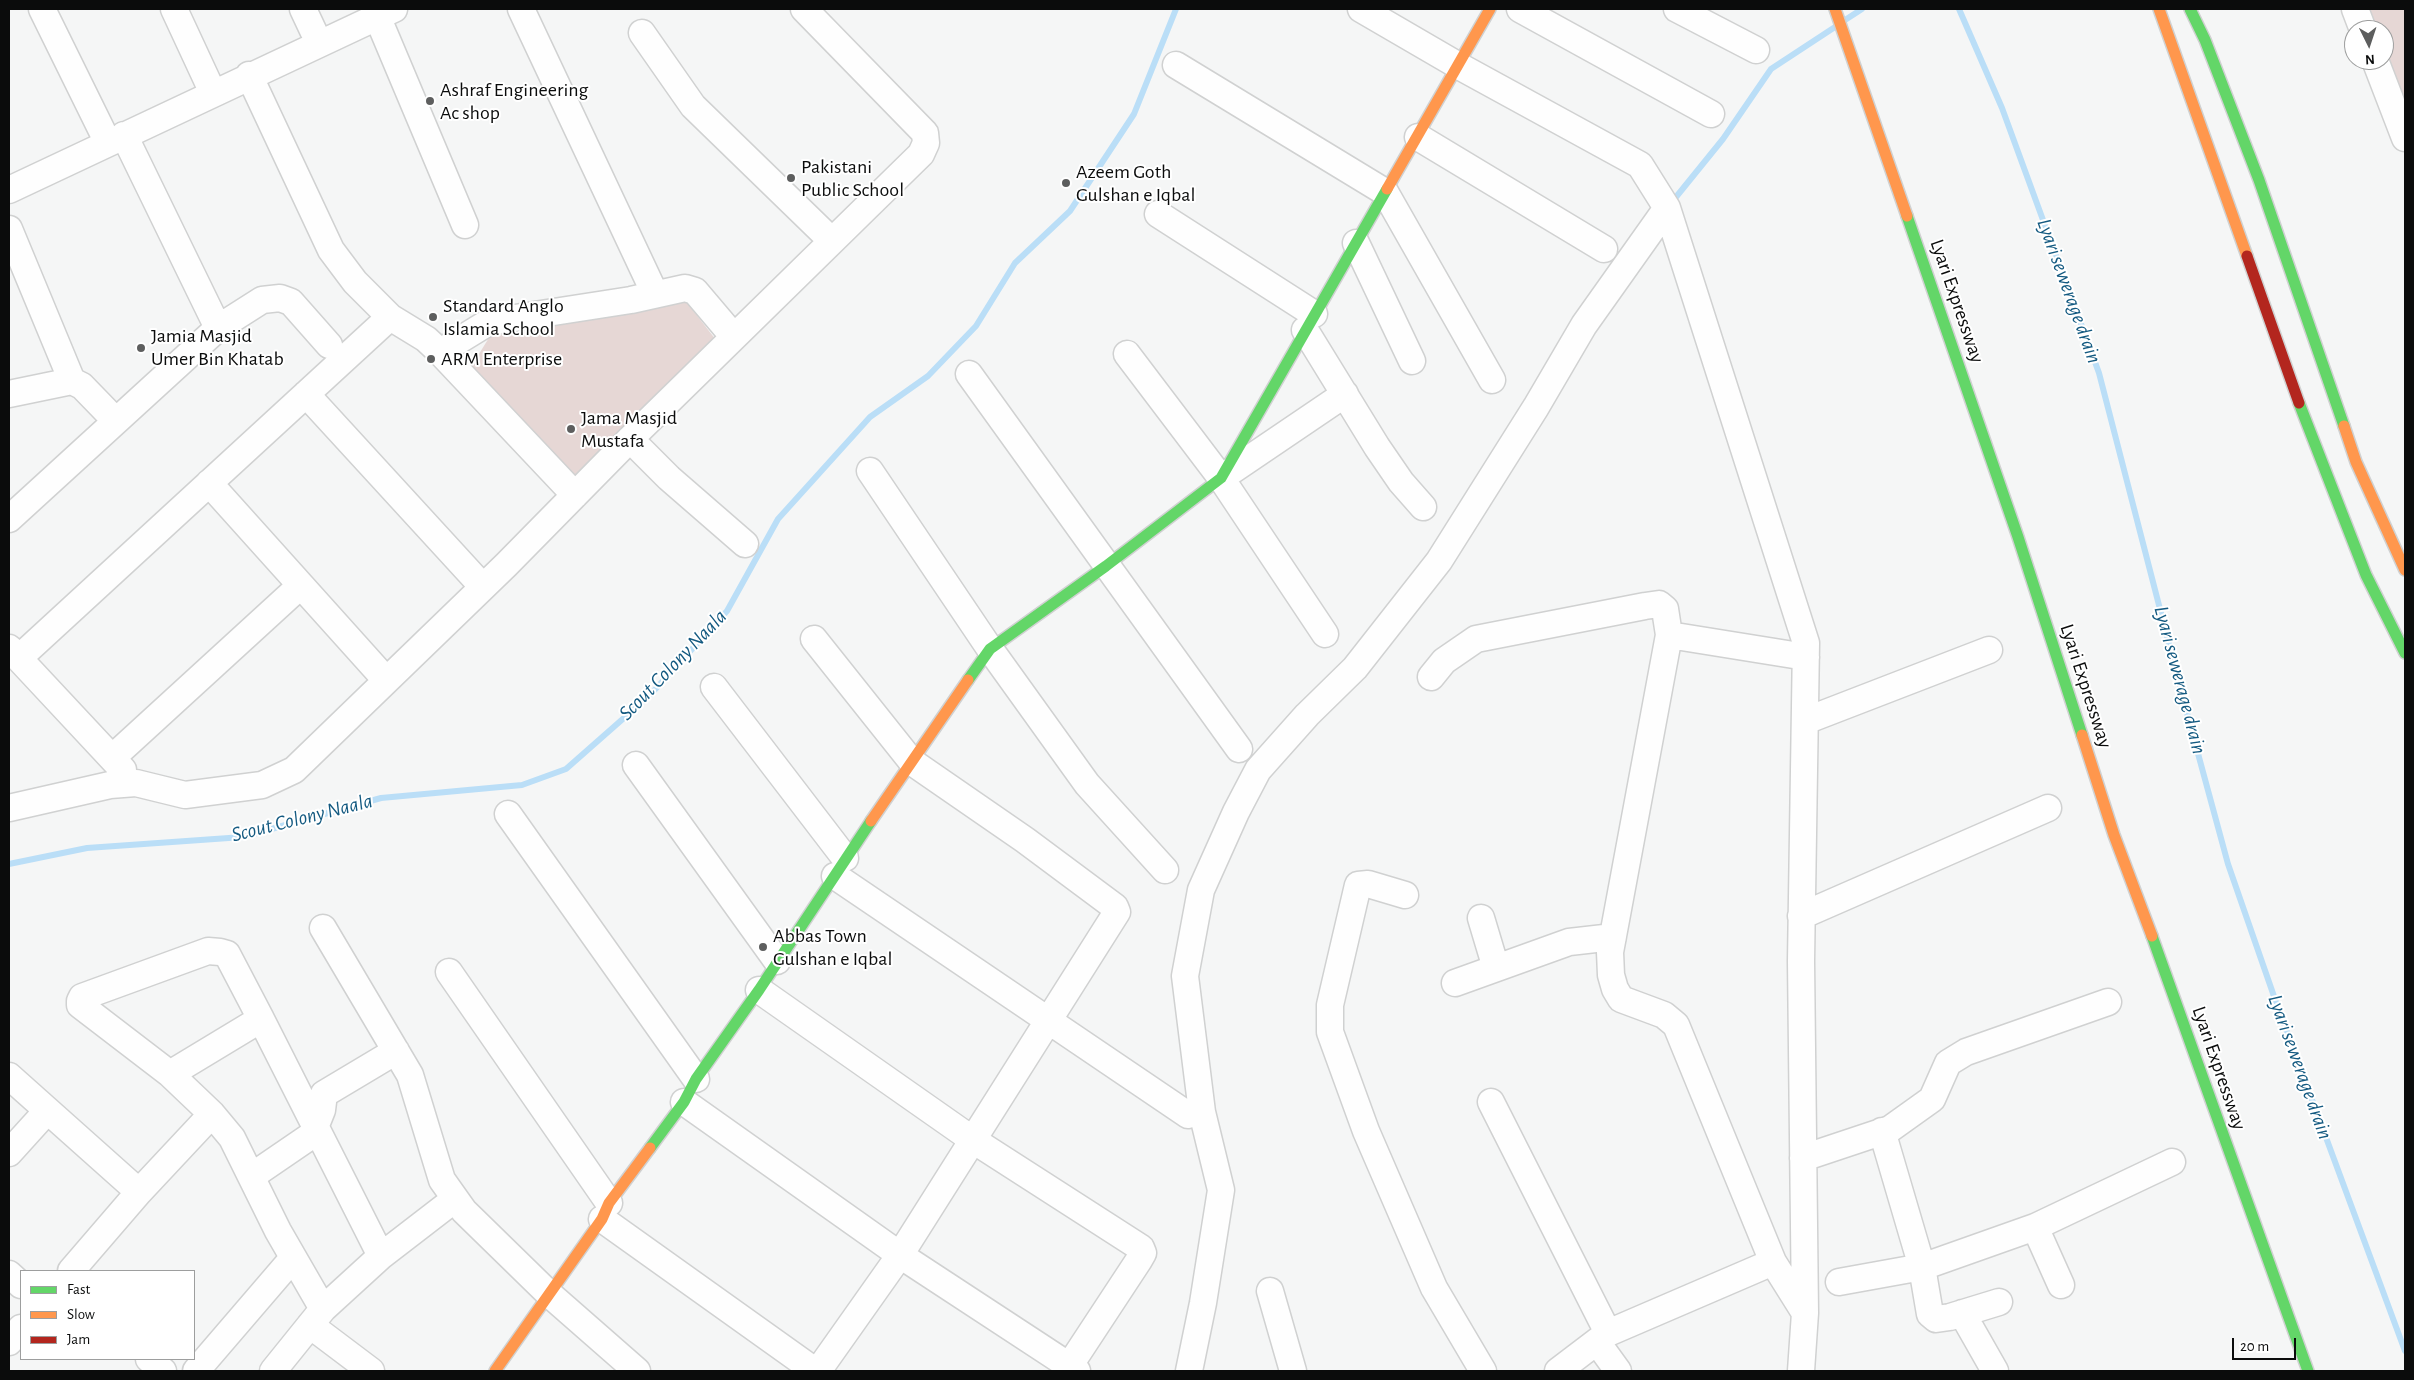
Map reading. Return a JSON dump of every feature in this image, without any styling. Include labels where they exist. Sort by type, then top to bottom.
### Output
[{"type":"main road","points":[[495,1371],[684,1102],[696,1079],[759,990],[840,867],[990,649],[1106,566],[1221,478],[1490,9]]},
{"type":"main road","name":"Lyari Expressway","points":[[1835,9],[2018,537],[2114,835],[2308,1371]]},
{"type":"main road","points":[[2159,9],[2307,425],[2366,575],[2405,654]]},
{"type":"main road","points":[[2190,9],[2205,40],[2259,180],[2356,462],[2405,570]]},
{"type":"street","points":[[42,9],[116,139],[218,328]]},
{"type":"street","points":[[174,9],[213,93]]},
{"type":"street","points":[[303,9],[319,43]]},
{"type":"street","points":[[521,9],[655,294]]},
{"type":"street","points":[[9,808],[89,788],[136,783],[184,795],[262,785],[294,770],[483,587],[630,439],[921,154],[926,143],[925,133],[804,9]]},
{"type":"street","points":[[1360,9],[1459,66],[1640,165],[1667,208],[1806,644],[1802,916],[1805,1312],[1801,1371]]},
{"type":"street","points":[[1520,9],[1711,114]]},
{"type":"street","points":[[1677,9],[1756,50]]},
{"type":"street","points":[[9,190],[385,12],[466,225]]},
{"type":"street","points":[[642,33],[693,106],[832,241]]},
{"type":"street","points":[[1176,65],[1385,192],[1492,380]]},
{"type":"street","points":[[2379,70],[2405,138]]},
{"type":"street","points":[[250,75],[331,250],[355,282],[390,317],[426,338],[575,495]]},
{"type":"street","points":[[1418,137],[1604,249]]},
{"type":"street","points":[[1189,1371],[1203,1303],[1221,1190],[1202,1112],[1184,976],[1201,890],[1236,812],[1258,770],[1307,715],[1355,668],[1439,561],[1536,407],[1584,325],[1667,208]]},
{"type":"street","points":[[1158,214],[1310,322],[1345,394],[1401,482],[1423,507]]},
{"type":"street","points":[[9,229],[72,381]]},
{"type":"street","points":[[1356,243],[1412,361]]},
{"type":"street","points":[[440,352],[490,322],[631,300],[685,288],[695,291],[734,337]]},
{"type":"street","points":[[9,519],[115,420],[218,328],[262,300],[280,298],[291,302],[329,345]]},
{"type":"street","points":[[136,783],[14,653],[209,483],[390,317]]},
{"type":"street","points":[[1127,354],[1221,478],[1325,634]]},
{"type":"street","points":[[969,374],[1239,748]]},
{"type":"street","points":[[9,394],[72,381],[82,386],[115,420]]},
{"type":"street","points":[[306,394],[483,587]]},
{"type":"street","points":[[1221,478],[1345,394]]},
{"type":"street","points":[[630,439],[669,478],[745,544]]},
{"type":"street","points":[[870,471],[990,649],[1088,784],[1164,870]]},
{"type":"street","points":[[209,483],[386,680]]},
{"type":"street","points":[[112,758],[300,586]]},
{"type":"street","points":[[1431,677],[1444,661],[1476,639],[1645,606],[1660,604],[1665,609],[1669,635],[1613,937],[1610,960],[1611,975],[1615,989],[1621,999],[1664,1014],[1676,1025],[1773,1262],[1805,1312]]},
{"type":"street","points":[[1669,635],[1806,657]]},
{"type":"street","points":[[449,972],[606,1211],[817,1371],[900,1255],[1115,918],[1117,912],[1115,907],[1025,840],[912,762],[814,639]]},
{"type":"street","points":[[1805,721],[1989,650]]},
{"type":"street","points":[[714,687],[840,867],[1049,1021],[1188,1115]]},
{"type":"street","points":[[636,765],[777,961]]},
{"type":"street","points":[[1802,916],[2048,808]]},
{"type":"street","points":[[508,814],[696,1079]]},
{"type":"street","points":[[1405,896],[1368,884],[1358,885],[1330,1005],[1330,1032],[1366,1131],[1434,1288],[1483,1371]]},
{"type":"street","points":[[1481,918],[1496,968]]},
{"type":"street","points":[[324,928],[410,1075],[442,1180],[455,1199],[464,1211],[548,1293],[637,1371]]},
{"type":"street","points":[[1455,983],[1569,942],[1613,937]]},
{"type":"street","points":[[372,1371],[316,1317],[293,1258],[232,1138],[212,1114],[170,1074],[80,1004],[82,997],[208,951],[227,954],[316,1125],[381,1256]]},
{"type":"street","points":[[684,1102],[900,1255],[1071,1370],[1139,1260],[1143,1253],[1141,1248],[973,1140],[759,990]]},
{"type":"street","points":[[1803,1158],[1890,1129],[1932,1099],[1948,1063],[1966,1052],[2108,1002]]},
{"type":"street","points":[[170,1074],[261,1019]]},
{"type":"street","points":[[252,1176],[312,1135],[322,1110],[324,1094],[396,1051]]},
{"type":"street","points":[[9,1076],[139,1192]]},
{"type":"street","points":[[1491,1102],[1618,1371]]},
{"type":"street","points":[[9,1152],[47,1111]]},
{"type":"street","points":[[72,1270],[139,1192],[212,1114]]},
{"type":"street","points":[[1882,1132],[1922,1267],[1930,1314],[1936,1320],[1999,1302]]},
{"type":"street","points":[[1839,1282],[1922,1267],[2035,1227],[2172,1162]]},
{"type":"street","points":[[273,1371],[316,1317],[381,1256],[455,1199]]},
{"type":"street","points":[[2035,1227],[2061,1285]]},
{"type":"street","points":[[196,1371],[293,1258]]},
{"type":"street","points":[[1558,1371],[1602,1337],[1773,1262]]},
{"type":"street","points":[[9,1274],[20,1284]]},
{"type":"street","points":[[1270,1291],[1293,1371]]},
{"type":"street","points":[[1962,1313],[1995,1371]]},
{"type":"street","points":[[9,1342],[20,1329]]},
{"type":"street","points":[[150,1360],[164,1371]]},
{"type":"building","points":[[2362,9],[2405,9],[2405,147],[2386,70],[2394,70],[2394,20],[2366,20]]},
{"type":"building","name":"Jama Masjid Mustafa","points":[[685,300],[716,340],[569,483],[466,375],[495,328]]},
{"type":"waterway","name":"Scout Colony Naala","points":[[9,864],[87,848],[243,837],[381,798],[522,785],[566,769],[650,695],[727,611],[778,519],[870,417],[928,376],[976,326],[1015,263],[1070,211],[1134,114],[1176,9]]},
{"type":"waterway","points":[[1845,20],[1862,9]]},
{"type":"waterway","name":"Lyari sewerage drain","points":[[1959,9],[2002,108],[2099,373],[2228,864],[2277,1005],[2405,1351]]},
{"type":"waterway","points":[[1672,202],[1723,139],[1771,69],[1835,27]]},
{"type":"traffic: fast","points":[[2190,9],[2205,40],[2259,180],[2344,426]]},
{"type":"traffic: fast","points":[[968,680],[990,649],[1106,566],[1221,478],[1387,189]]},
{"type":"traffic: fast","points":[[1907,216],[2018,537],[2082,735]]},
{"type":"traffic: fast","points":[[2299,403],[2366,575],[2405,653]]},
{"type":"traffic: fast","points":[[650,1148],[684,1102],[696,1079],[759,990],[871,821]]},
{"type":"traffic: fast","points":[[2152,936],[2308,1371]]},
{"type":"traffic: slow","points":[[1387,189],[1490,9]]},
{"type":"traffic: slow","points":[[1835,9],[1907,216]]},
{"type":"traffic: slow","points":[[2159,9],[2247,256]]},
{"type":"traffic: slow","points":[[2344,426],[2356,462],[2405,570]]},
{"type":"traffic: slow","points":[[871,821],[968,680]]},
{"type":"traffic: slow","points":[[2082,735],[2114,835],[2152,936]]},
{"type":"traffic: slow","points":[[495,1371],[602,1219],[609,1203],[650,1148]]},
{"type":"traffic: jam","points":[[2247,256],[2299,403]]},
{"type":"place","name":"Ashraf Engineering Ac shop","points":[[430,101]]},
{"type":"place","name":"Pakistani Public School","points":[[791,178]]},
{"type":"place","name":"Azeem Goth Gulshan e Iqbal","points":[[1066,183]]},
{"type":"place","name":"Standard Anglo Islamia School","points":[[433,317]]},
{"type":"place","name":"Jamia Masjid Umer Bin Khatab","points":[[141,348]]},
{"type":"place","name":"ARM Enterprise","points":[[431,359]]},
{"type":"place","name":"Jama Masjid Mustafa","points":[[571,429]]},
{"type":"place","name":"Abbas Town Gulshan e Iqbal","points":[[763,947]]}]
